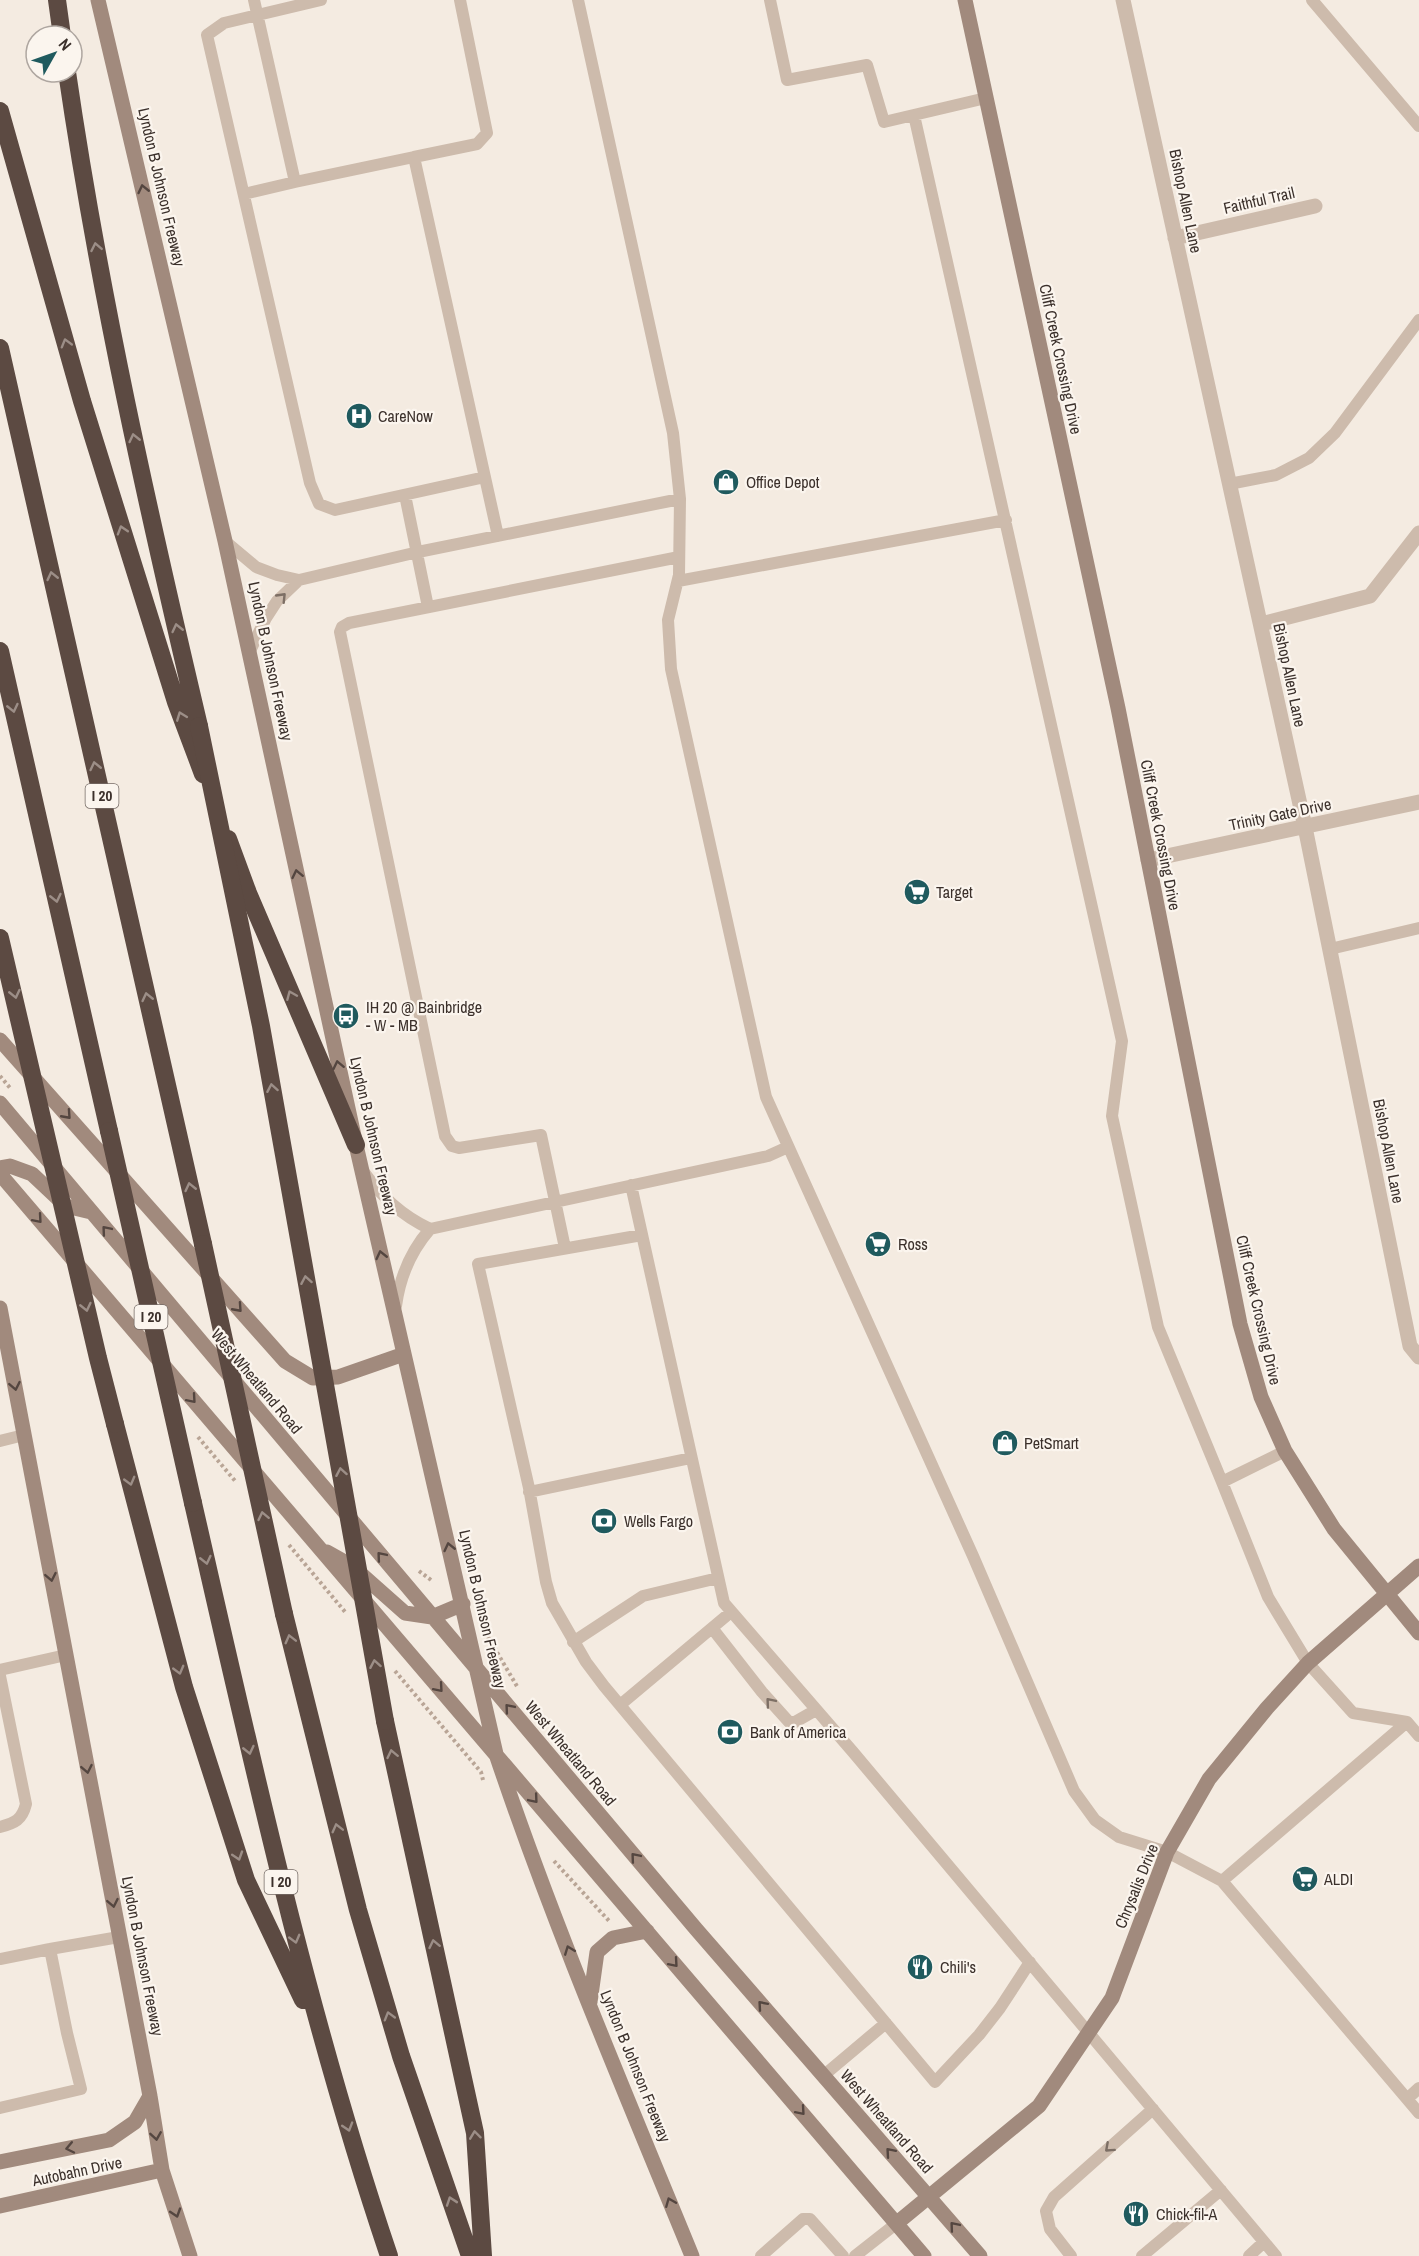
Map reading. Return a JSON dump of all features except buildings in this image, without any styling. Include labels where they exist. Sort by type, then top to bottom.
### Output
[{"type":"highway","points":[[57,0],[60,24]]},
{"type":"highway","points":[[69,84],[80,164],[125,398],[199,726],[261,1026],[385,1721],[476,2133],[483,2256]]},
{"type":"highway","points":[[0,111],[82,401],[176,702],[248,893],[356,1145]]},
{"type":"highway","name":"I 20","points":[[0,348],[203,1244],[284,1614],[358,1910],[401,2056],[470,2256]]},
{"type":"highway","name":"I 20","points":[[0,651],[291,1926],[323,2042],[389,2256]]},
{"type":"highway","points":[[0,938],[98,1358],[184,1687],[246,1880],[323,2042]]},
{"type":"main road","name":"Lyndon B Johnson Freeway","points":[[98,0],[225,541],[361,1168],[496,1754],[520,1826],[692,2256]]},
{"type":"main road","name":"Cliff Creek Crossing Drive","points":[[965,0],[1090,574],[1240,1324],[1261,1397],[1285,1451],[1334,1529],[1419,1633]]},
{"type":"main road","points":[[0,1040],[285,1361],[313,1378],[338,1377],[404,1354]]},
{"type":"main road","name":"West Wheatland Road","points":[[0,1103],[432,1617],[823,2076],[980,2256]]},
{"type":"main road","points":[[0,1168],[10,1166],[33,1174],[66,1206],[90,1212]]},
{"type":"main road","points":[[0,1174],[924,2256]]},
{"type":"main road","name":"Lyndon B Johnson Freeway","points":[[0,1308],[150,2096],[162,2170],[190,2256]]},
{"type":"main road","points":[[320,1548],[352,1566],[405,1612],[432,1617],[463,1604]]},
{"type":"main road","name":"Chrysalis Drive","points":[[897,2223],[1039,2106],[1112,1998],[1167,1852],[1209,1779],[1266,1708],[1308,1663],[1419,1566]]},
{"type":"main road","points":[[590,2005],[597,1952],[613,1938],[647,1931]]},
{"type":"main road","name":"Autobahn Drive","points":[[0,2162],[109,2140],[135,2122],[150,2096]]},
{"type":"main road","name":"Autobahn Drive","points":[[0,2206],[162,2170]]},
{"type":"street","name":"Bishop Allen Lane","points":[[1123,0],[1305,827],[1410,1346],[1419,1357]]},
{"type":"street","name":"Faithful Trail","points":[[1175,238],[1315,206]]},
{"type":"street","points":[[1260,624],[1370,596],[1419,533]]},
{"type":"street","name":"Trinity Gate Drive","points":[[1148,860],[1419,802]]},
{"type":"lane","points":[[254,0],[295,182]]},
{"type":"lane","points":[[321,0],[224,23],[207,35],[310,483],[319,504],[335,510],[485,477]]},
{"type":"lane","points":[[244,194],[477,144],[487,133],[460,0]]},
{"type":"lane","points":[[578,0],[673,433],[680,499],[678,581],[668,620],[671,669],[766,1097],[972,1556],[1074,1791],[1095,1820],[1119,1837],[1167,1852],[1222,1881],[1419,2112]]},
{"type":"lane","points":[[770,0],[787,80],[867,65],[884,122],[986,98]]},
{"type":"lane","points":[[1312,0],[1419,126]]},
{"type":"lane","points":[[914,115],[1122,1041],[1112,1116],[1158,1327],[1268,1597],[1308,1663],[1353,1713],[1407,1722],[1419,1736]]},
{"type":"lane","points":[[414,157],[498,536]]},
{"type":"lane","points":[[1229,484],[1276,475],[1310,458],[1335,433],[1419,320]]},
{"type":"lane","points":[[405,495],[428,607]]},
{"type":"lane","points":[[225,541],[256,567],[299,580],[418,552],[680,499]]},
{"type":"lane","points":[[678,581],[1006,520]]},
{"type":"lane","points":[[565,1248],[541,1135],[459,1148],[452,1146],[445,1136],[340,632],[342,627],[349,623],[679,556]]},
{"type":"lane","points":[[249,653],[277,601],[299,580]]},
{"type":"lane","points":[[1330,950],[1419,928]]},
{"type":"lane","points":[[361,1168],[383,1197],[411,1220],[430,1229],[768,1156],[788,1147]]},
{"type":"lane","points":[[631,1185],[723,1603],[1090,2032],[1276,2256]]},
{"type":"lane","points":[[394,1313],[399,1284],[407,1263],[417,1245],[430,1229]]},
{"type":"lane","points":[[642,1235],[478,1264],[530,1492],[546,1582],[552,1603],[586,1662],[620,1705],[935,2082],[979,2035],[1030,1962]]},
{"type":"lane","points":[[0,1441],[24,1435]]},
{"type":"lane","points":[[1222,1482],[1285,1451]]},
{"type":"lane","points":[[530,1492],[691,1458]]},
{"type":"lane","points":[[573,1642],[642,1596],[718,1578]]},
{"type":"lane","points":[[620,1705],[732,1612]]},
{"type":"lane","points":[[712,1628],[762,1692],[789,1722],[795,1722],[816,1710]]},
{"type":"lane","points":[[0,1670],[66,1655]]},
{"type":"lane","points":[[0,1676],[26,1804],[24,1814],[16,1823],[0,1827]]},
{"type":"lane","points":[[1222,1881],[1407,1722]]},
{"type":"lane","points":[[0,1959],[119,1937]]},
{"type":"lane","points":[[0,2108],[81,2089],[50,1948]]},
{"type":"lane","points":[[823,2076],[886,2023]]},
{"type":"lane","points":[[1407,2099],[1419,2088]]},
{"type":"lane","points":[[1071,2256],[1050,2229],[1046,2211],[1054,2197],[1153,2109]]},
{"type":"lane","points":[[1142,2256],[1221,2190]]},
{"type":"lane","points":[[761,2256],[803,2220],[810,2219],[843,2256]]},
{"type":"lane","points":[[855,2256],[897,2223]]},
{"type":"lane","points":[[1249,2256],[1264,2242]]},
{"type":"path","points":[[479,1633],[489,1638],[519,1688]]},
{"type":"path","points":[[547,1854],[610,1922]]},
{"type":"place","name":"CareNow","points":[[359,416]]},
{"type":"place","name":"Office Depot","points":[[726,482]]},
{"type":"place","name":"Target","points":[[917,892]]},
{"type":"place","name":"IH 20 @ Bainbridge - W - MB","points":[[346,1016]]},
{"type":"place","name":"Ross","points":[[878,1244]]},
{"type":"place","name":"PetSmart","points":[[1005,1443]]},
{"type":"place","name":"Wells Fargo","points":[[604,1521]]},
{"type":"place","name":"Bank of America","points":[[730,1732]]},
{"type":"place","name":"ALDI","points":[[1305,1879]]},
{"type":"place","name":"Chili's","points":[[920,1967]]},
{"type":"place","name":"Chick-fil-A","points":[[1136,2214]]}]
